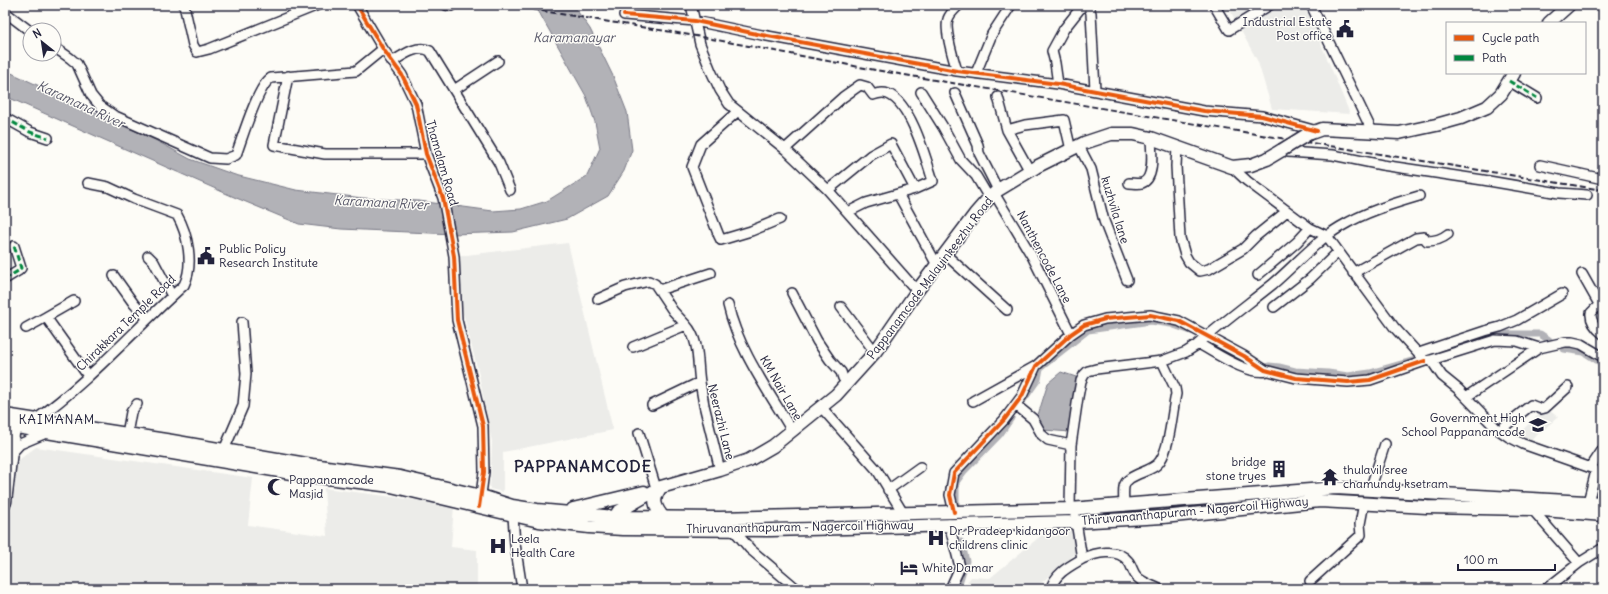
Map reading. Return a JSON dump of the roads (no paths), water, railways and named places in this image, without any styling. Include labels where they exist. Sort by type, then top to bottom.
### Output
[{"type":"main road","points":[[1550,22],[1570,5]]},
{"type":"main road","points":[[1313,132],[1322,129],[1399,132],[1436,125],[1461,118],[1487,107],[1501,94],[1511,77]]},
{"type":"main road","name":"Pappanamcode Malayinkeezhu Road","points":[[612,516],[659,488],[749,460],[773,446],[836,395],[876,352],[917,291],[975,214],[994,194],[1036,167],[1075,148],[1111,134],[1133,134],[1151,138],[1232,167],[1251,165],[1267,159],[1313,132]]},
{"type":"main road","name":"Thiruvananthapuram - Nagercoil Highway","points":[[10,421],[35,420],[312,465],[400,477],[480,502],[513,516],[539,521],[608,528],[733,530],[1076,522],[1163,517],[1320,501],[1427,507],[1532,509],[1603,516]]},
{"type":"main road","points":[[5,502],[10,454],[10,421]]},
{"type":"main road","name":"Thiruvananthapuram - Nagercoil Highway","points":[[10,421],[48,432],[303,475],[391,486],[480,502],[552,512],[612,516],[720,518],[1072,509],[1336,488],[1603,503]]},
{"type":"main road","points":[[552,512],[609,501],[659,488]]},
{"type":"main road","points":[[659,488],[655,495],[655,503],[658,511],[664,518]]},
{"type":"main road","points":[[608,528],[612,516],[609,501]]},
{"type":"street","points":[[184,5],[193,45],[197,52],[209,49],[318,5]]},
{"type":"street","name":"Thamalam Road","points":[[357,5],[383,49],[402,75],[416,104],[426,154],[443,198],[454,256],[457,320],[483,426],[484,472],[480,502]]},
{"type":"street","points":[[691,5],[700,44],[720,90],[729,104],[785,149],[828,190],[917,291]]},
{"type":"street","points":[[957,71],[947,21],[951,14],[960,5]]},
{"type":"street","points":[[976,73],[992,34],[1011,5]]},
{"type":"street","points":[[1058,84],[1052,51],[1064,29],[1083,5]]},
{"type":"street","points":[[1088,5],[1091,13],[1095,90]]},
{"type":"street","points":[[1214,5],[1229,30],[1270,5]]},
{"type":"street","points":[[1311,5],[1372,131]]},
{"type":"street","points":[[5,12],[22,25]]},
{"type":"street","points":[[624,15],[695,21],[957,71],[1058,84],[1204,111],[1262,116],[1313,132]]},
{"type":"street","points":[[62,52],[77,64],[91,95],[100,106],[113,114],[210,158],[226,159],[236,155],[263,85],[271,78],[356,71],[383,49]]},
{"type":"street","points":[[392,62],[402,55],[418,49],[430,51],[499,163],[510,190]]},
{"type":"street","points":[[454,90],[498,61]]},
{"type":"street","points":[[288,76],[274,145],[325,154],[426,154]]},
{"type":"street","points":[[1511,77],[1537,98]]},
{"type":"street","points":[[785,149],[843,97],[860,85],[867,87],[873,95],[880,92],[889,94],[902,105],[914,127],[933,181],[915,189],[866,204],[848,212]]},
{"type":"street","points":[[921,92],[943,127],[961,160],[994,194]]},
{"type":"street","points":[[955,93],[978,145],[979,153],[994,194]]},
{"type":"street","points":[[998,97],[1007,130],[1028,166]]},
{"type":"street","points":[[738,111],[701,144],[692,167],[718,236],[721,240],[751,231],[780,219]]},
{"type":"street","points":[[5,118],[30,132],[48,138]]},
{"type":"street","name":"kuzhvila lane","points":[[1007,130],[1025,125],[1064,120],[1075,148],[1090,169],[1104,221],[1128,280]]},
{"type":"street","points":[[1129,183],[1142,183],[1148,179],[1151,172],[1151,138]]},
{"type":"street","points":[[828,190],[871,155],[891,144],[915,189]]},
{"type":"street","points":[[1178,147],[1176,166],[1180,238],[1185,256],[1189,262],[1200,271],[1215,266],[1243,249],[1256,236],[1287,211]]},
{"type":"street","points":[[1281,150],[1294,153],[1333,155],[1382,165],[1483,180],[1559,194],[1587,195]]},
{"type":"street","points":[[1540,165],[1603,179]]},
{"type":"street","points":[[1232,167],[1247,181],[1310,228],[1327,236],[1394,327],[1442,376],[1466,397],[1483,416],[1500,430],[1523,444],[1592,467],[1595,474],[1588,502]]},
{"type":"street","name":"Chirakkara Temple Road","points":[[35,420],[57,404],[88,376],[184,285],[188,278],[186,235],[177,215],[97,184],[88,183]]},
{"type":"street","points":[[898,194],[937,265]]},
{"type":"street","name":"Nanthencode Lane","points":[[994,194],[1033,258],[1071,334]]},
{"type":"street","points":[[1082,559],[1076,522],[1072,509],[1071,445],[1078,397],[1084,374],[1088,371],[1096,369],[1162,361],[1186,352],[1273,284],[1327,236],[1340,227],[1364,214],[1419,196]]},
{"type":"street","points":[[1258,275],[1297,242],[1310,228]]},
{"type":"street","points":[[1353,273],[1416,238],[1424,237],[1427,241],[1431,241],[1443,238],[1448,234]]},
{"type":"street","points":[[5,278],[21,268],[14,246]]},
{"type":"street","points":[[1274,307],[1310,279],[1338,252]]},
{"type":"street","points":[[945,254],[1008,310]]},
{"type":"street","points":[[148,256],[154,262],[172,296]]},
{"type":"street","points":[[659,290],[711,273]]},
{"type":"street","points":[[1582,274],[1601,302],[1591,313],[1590,318],[1596,329],[1603,334]]},
{"type":"street","points":[[114,276],[134,304],[148,320]]},
{"type":"street","points":[[598,299],[625,287],[649,281],[655,284],[673,311],[690,329],[696,343],[700,382]]},
{"type":"street","points":[[792,293],[817,341],[830,360],[841,372],[843,378],[848,382]]},
{"type":"street","points":[[1419,353],[1500,327],[1516,320],[1562,294]]},
{"type":"street","points":[[26,328],[74,301]]},
{"type":"street","name":"KM Nair Lane","points":[[728,305],[731,319],[749,358],[792,431]]},
{"type":"street","points":[[841,307],[876,352]]},
{"type":"street","points":[[973,401],[1036,366],[1071,334],[1084,325],[1105,319],[1150,315],[1179,321],[1244,356],[1268,371],[1296,378],[1348,382],[1370,380],[1428,360],[1495,340],[1517,341],[1539,348]]},
{"type":"street","points":[[46,317],[88,376]]},
{"type":"street","points":[[224,450],[239,417],[244,400],[246,374],[242,322]]},
{"type":"street","points":[[633,347],[686,326]]},
{"type":"street","points":[[1466,397],[1539,348],[1565,342],[1572,342],[1581,344],[1603,357]]},
{"type":"street","points":[[1198,344],[1248,369],[1257,372],[1268,371]]},
{"type":"street","points":[[1124,506],[1124,486],[1127,480],[1157,465],[1164,455],[1167,444],[1176,394],[1175,388],[1162,361]]},
{"type":"street","points":[[954,512],[950,495],[954,473],[1004,420],[1016,405],[1022,396],[1036,366]]},
{"type":"street","name":"Neerazhi Lane","points":[[652,405],[700,382],[720,470]]},
{"type":"street","points":[[1500,430],[1531,405],[1545,408],[1568,387]]},
{"type":"street","points":[[127,434],[131,412],[137,404]]},
{"type":"street","points":[[1016,405],[1034,419],[1042,435],[1048,440],[1071,445]]},
{"type":"street","points":[[821,407],[877,470],[903,513]]},
{"type":"street","points":[[5,442],[10,454],[20,444],[48,432]]},
{"type":"street","points":[[639,433],[659,488]]},
{"type":"street","points":[[1370,490],[1385,444]]},
{"type":"street","points":[[1592,467],[1603,449]]},
{"type":"street","points":[[888,490],[920,467]]},
{"type":"street","points":[[1310,581],[1361,535],[1360,524],[1364,503]]},
{"type":"street","points":[[1532,509],[1579,563]]},
{"type":"street","points":[[513,516],[515,544],[522,589]]},
{"type":"street","points":[[949,524],[960,567],[950,589]]},
{"type":"street","points":[[733,530],[750,549],[791,587]]},
{"type":"street","points":[[1546,589],[1579,563],[1603,548]]},
{"type":"street","points":[[1051,589],[1060,573],[1082,559],[1095,553],[1112,553],[1124,556],[1129,562],[1135,575],[1141,580],[1159,589]]},
{"type":"water","name":"Karamanayar","points":[[535,5],[573,5],[590,29],[613,76],[627,112],[632,150],[624,171],[608,196],[567,219],[513,232],[453,234],[341,229],[299,224],[5,96],[5,70],[155,140],[190,159],[235,175],[296,190],[363,198],[419,201],[493,211],[521,209],[547,201],[587,176],[600,148],[595,122],[586,96]]},
{"type":"water","points":[[1061,372],[1076,377],[1071,432],[1043,430],[1038,415],[1048,383]]},
{"type":"waterway","points":[[1024,399],[1038,379],[1040,368],[1088,330],[1151,321],[1171,324],[1191,331]]},
{"type":"waterway","points":[[1490,338],[1503,334],[1540,334],[1549,340]]},
{"type":"waterway","points":[[1207,343],[1238,361]]},
{"type":"waterway","points":[[1564,349],[1584,352],[1603,364]]},
{"type":"waterway","points":[[1431,355],[1450,350]]},
{"type":"waterway","points":[[1269,366],[1295,371],[1348,376],[1370,373],[1415,360]]},
{"type":"waterway","points":[[956,509],[956,482],[964,471],[1000,434],[1011,418]]},
{"type":"waterway","points":[[957,589],[966,561],[961,542]]},
{"type":"railway","points":[[506,5],[696,36],[870,69],[1237,131],[1603,190]]},
{"type":"place","name":"Industrial Estate Post office","points":[[1345,29]]},
{"type":"place","name":"Public Policy Research Institute","points":[[206,256]]},
{"type":"place","name":"Government High School Pappanamcode","points":[[1538,425]]},
{"type":"place","name":"bridge stone tryes","points":[[1279,469]]},
{"type":"place","name":"thulavil sree chamundy ksetram","points":[[1330,477]]},
{"type":"place","name":"Pappanamcode Masjid","points":[[276,487]]},
{"type":"place","name":"Dr. Pradeep kidangoor childrens clinic","points":[[936,538]]},
{"type":"place","name":"Leela Health Care","points":[[498,546]]},
{"type":"place","name":"White Damar","points":[[909,568]]},
{"type":"district","name":"KAIMANAM","points":[[57,419]]},
{"type":"district","name":"PAPPANAMCODE","points":[[583,466]]},
{"type":"water label","name":"Karamana River","points":[[81,104]]},
{"type":"water label","name":"Karamana River","points":[[381,202]]}]
